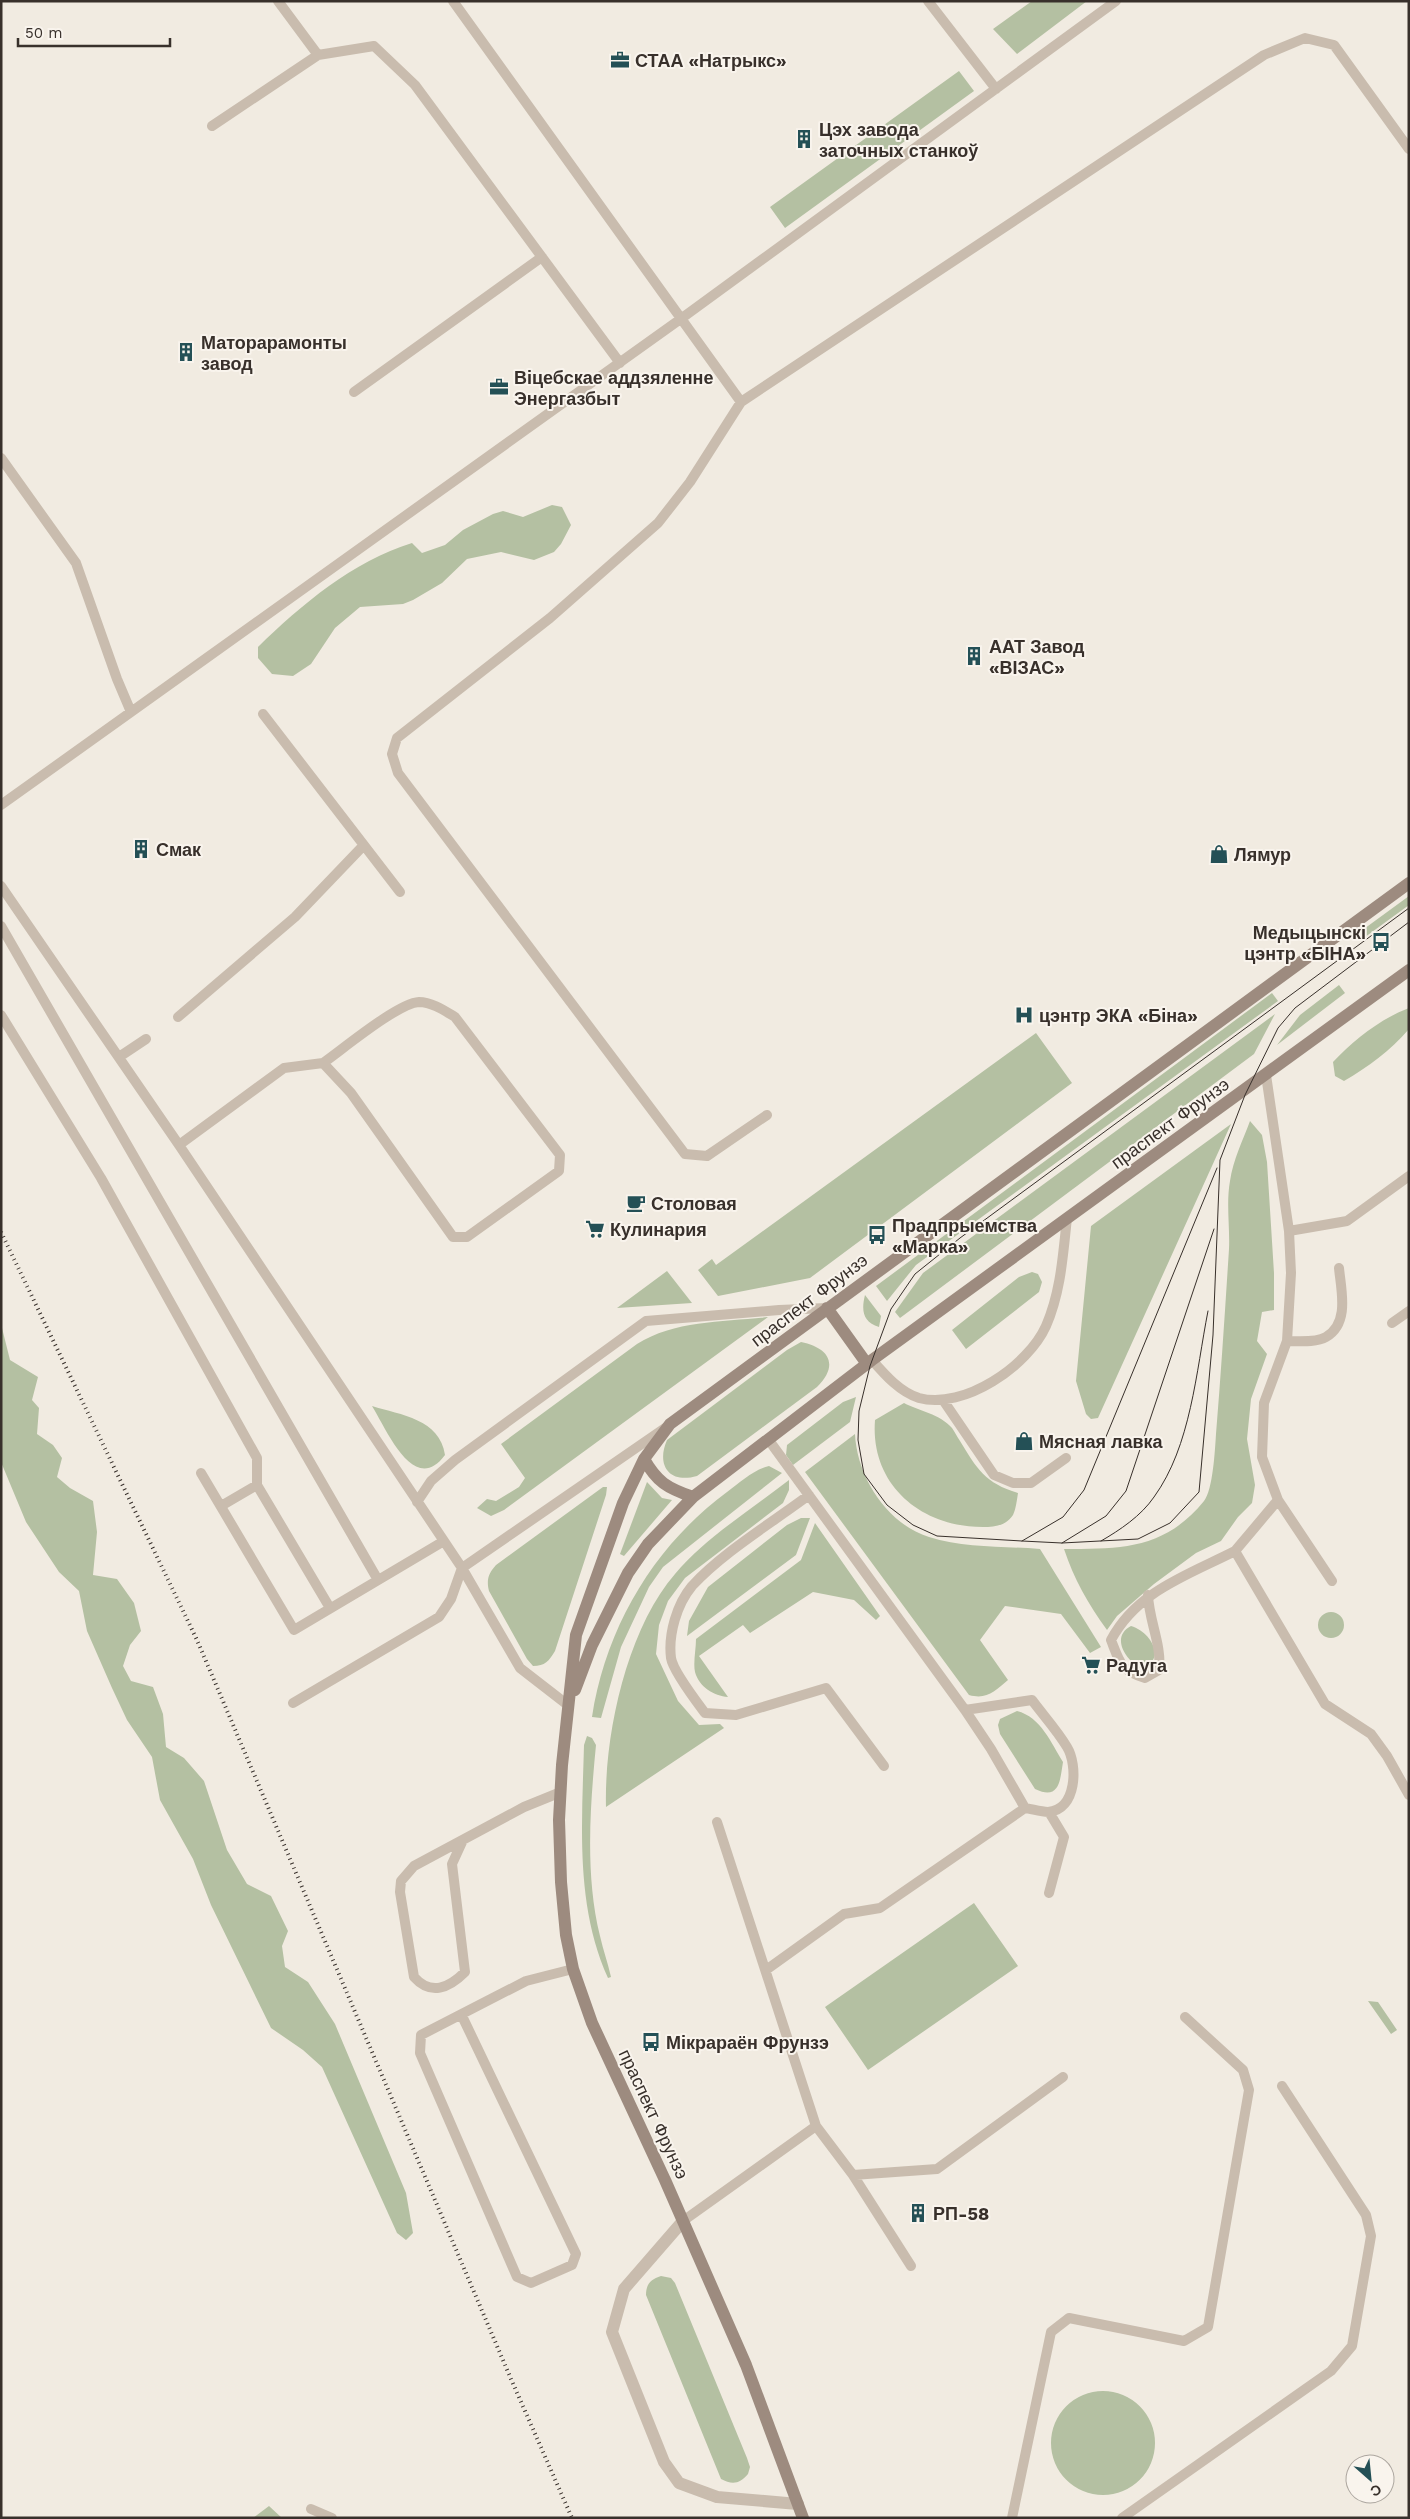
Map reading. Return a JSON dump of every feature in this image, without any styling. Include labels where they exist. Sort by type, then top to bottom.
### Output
[{"type":"main road","name":"праспект Фрунзэ","points":[[803,2518],[746,2365],[683,2221],[592,2023],[573,1969],[566,1935],[561,1882],[561,1792],[576,1635],[606,1546],[644,1459],[670,1424],[1409,883]]},
{"type":"main road","name":"праспект Фрунзэ","points":[[569,1706],[592,1644],[628,1572],[648,1544],[693,1497],[870,1362],[1409,970]]},
{"type":"main road","points":[[827,1308],[870,1362]]},
{"type":"main road","points":[[644,1459],[653,1476],[670,1489],[693,1497]]},
{"type":"street","points":[[683,2221],[624,2289],[612,2332],[664,2462],[679,2483],[717,2497],[798,2504]]},
{"type":"lane","points":[[278,1],[318,55]]},
{"type":"lane","points":[[453,1],[741,402]]},
{"type":"lane","points":[[928,1],[996,89]]},
{"type":"lane","points":[[1,805],[620,363],[1116,1]]},
{"type":"lane","points":[[767,1116],[707,1156],[685,1154],[398,773],[392,754],[397,738],[550,618],[658,523],[690,482],[741,402],[1264,55],[1305,38],[1334,46],[1409,149]]},
{"type":"lane","points":[[212,126],[318,55],[374,46],[415,85],[620,363]]},
{"type":"lane","points":[[354,392],[542,257]]},
{"type":"lane","points":[[1,458],[76,563],[117,679],[131,712]]},
{"type":"lane","points":[[263,714],[400,892]]},
{"type":"lane","points":[[178,1017],[295,918],[363,846]]},
{"type":"lane","points":[[1,886],[179,1145],[462,1568],[520,1668],[569,1706]]},
{"type":"lane","points":[[1,926],[378,1580]]},
{"type":"lane","points":[[179,1145],[284,1068],[323,1063],[399,1009],[419,1002],[439,1007],[455,1017],[560,1155],[559,1171],[467,1237],[453,1237],[351,1093],[323,1063]]},
{"type":"lane","points":[[1,1014],[101,1178],[257,1458],[257,1485],[330,1608]]},
{"type":"lane","points":[[119,1057],[146,1039]]},
{"type":"lane","points":[[1266,1075],[1288,1231],[1291,1272],[1287,1341],[1264,1403],[1262,1457],[1278,1500],[1332,1581]]},
{"type":"lane","points":[[1288,1231],[1347,1220],[1409,1176]]},
{"type":"lane","points":[[870,1362],[906,1392],[920,1398],[943,1400],[984,1387],[1022,1361],[1046,1326],[1061,1276],[1067,1218]]},
{"type":"lane","points":[[1287,1341],[1325,1338],[1339,1325],[1342,1303],[1339,1268]]},
{"type":"lane","points":[[417,1502],[431,1482],[455,1460],[646,1321],[827,1308]]},
{"type":"lane","points":[[1392,1323],[1409,1311]]},
{"type":"lane","points":[[943,1400],[994,1476],[1013,1483],[1030,1482],[1066,1458]]},
{"type":"lane","points":[[292,1702],[439,1617],[451,1599],[462,1568],[670,1424]]},
{"type":"lane","points":[[768,1439],[965,1710],[991,1749],[1025,1808]]},
{"type":"lane","points":[[201,1473],[294,1630],[444,1541]]},
{"type":"lane","points":[[221,1506],[257,1485]]},
{"type":"lane","points":[[809,1495],[722,1559],[692,1587],[676,1613],[671,1659],[687,1688],[704,1712],[736,1715],[826,1688],[884,1766]]},
{"type":"lane","points":[[1148,1595],[1149,1612],[1161,1656],[1159,1670],[1145,1678],[1128,1673],[1119,1661],[1111,1640],[1120,1622],[1148,1595],[1235,1551],[1278,1500]]},
{"type":"lane","points":[[1235,1551],[1325,1704],[1371,1734],[1387,1756],[1409,1795]]},
{"type":"lane","points":[[766,1970],[844,1914],[880,1908],[1025,1808],[1050,1812],[1062,1806],[1071,1793],[1073,1770],[1068,1748],[1032,1700],[965,1710]]},
{"type":"lane","points":[[463,1840],[452,1864],[465,1972],[454,1984],[435,1989],[422,1986],[414,1977],[400,1892],[401,1881],[414,1866],[524,1807],[561,1792]]},
{"type":"lane","points":[[1049,1893],[1064,1837],[1050,1812]]},
{"type":"lane","points":[[717,1822],[816,2126],[853,2176],[911,2266]]},
{"type":"lane","points":[[462,2016],[576,2254],[572,2265],[531,2283],[517,2277],[420,2053],[421,2035],[462,2016],[526,1981],[573,1969]]},
{"type":"lane","points":[[1012,2518],[1051,2332],[1068,2318],[1184,2341],[1208,2327],[1249,2090],[1243,2070],[1185,2017]]},
{"type":"lane","points":[[853,2176],[937,2169],[1064,2077]]},
{"type":"lane","points":[[1122,2518],[1331,2371],[1352,2346],[1371,2236],[1366,2215],[1282,2086]]},
{"type":"lane","points":[[683,2221],[816,2126]]},
{"type":"lane","points":[[311,2509],[332,2518]]},
{"type":"green space","points":[[1032,1],[1087,1],[1017,54],[993,29]]},
{"type":"green space","points":[[959,71],[974,91],[785,228],[770,207]]},
{"type":"green space","points":[[552,505],[562,507],[571,525],[561,544],[554,552],[534,560],[501,552],[467,559],[442,583],[413,600],[403,604],[360,607],[335,628],[311,664],[293,676],[272,674],[258,658],[258,647],[310,600],[369,561],[412,543],[422,553],[445,545],[463,530],[493,514],[503,511],[523,517]]},
{"type":"green space","points":[[1409,896],[1409,905],[1361,940],[1357,934]]},
{"type":"green space","points":[[1339,985],[1345,993],[1277,1045],[1300,1015]]},
{"type":"green space","points":[[1272,993],[1278,1001],[916,1265],[887,1301],[876,1286]]},
{"type":"green space","points":[[1409,1008],[1409,1029],[1394,1044],[1370,1064],[1344,1081],[1335,1076],[1333,1062],[1350,1046],[1378,1024]]},
{"type":"green space","points":[[1275,1014],[1254,1054],[900,1318],[895,1312],[923,1273]]},
{"type":"green space","points":[[1036,1033],[1072,1083],[810,1278],[718,1296],[698,1270],[712,1259],[716,1265]]},
{"type":"green space","points":[[1250,1121],[1262,1135],[1267,1162],[1274,1273],[1274,1310],[1262,1312],[1257,1341],[1267,1354],[1251,1399],[1247,1439],[1255,1485],[1252,1503],[1238,1517],[1221,1541],[1196,1553],[1154,1584],[1117,1616],[1107,1630],[1082,1591],[1064,1549],[1124,1546],[1158,1537],[1174,1529],[1189,1517],[1207,1496],[1214,1459],[1221,1365],[1229,1249],[1229,1189],[1233,1165]]},
{"type":"green space","points":[[1231,1124],[1098,1418],[1091,1419],[1086,1414],[1076,1381],[1091,1226]]},
{"type":"green space","points":[[667,1271],[692,1303],[617,1308]]},
{"type":"green space","points":[[1032,1272],[1038,1274],[1042,1282],[1039,1292],[966,1349],[952,1330],[1019,1277]]},
{"type":"green space","points":[[865,1295],[881,1316],[879,1327],[869,1322],[864,1315]]},
{"type":"green space","points":[[768,1317],[504,1510],[491,1516],[477,1508],[487,1499],[496,1501],[519,1487],[525,1478],[501,1444],[637,1344],[667,1330],[684,1326]]},
{"type":"green space","points":[[1,1324],[10,1360],[38,1377],[32,1400],[39,1408],[37,1434],[53,1445],[62,1458],[57,1477],[70,1488],[93,1501],[97,1532],[93,1575],[117,1579],[134,1603],[141,1631],[130,1645],[123,1666],[131,1681],[153,1687],[163,1714],[166,1747],[184,1758],[204,1781],[227,1850],[247,1884],[271,1896],[288,1931],[282,1946],[285,1967],[308,1982],[335,2024],[406,2193],[413,2233],[406,2240],[397,2233],[322,2067],[303,2050],[271,2028],[211,1905],[193,1859],[160,1800],[152,1757],[127,1720],[112,1688],[87,1631],[79,1591],[59,1572],[26,1522],[1,1462]]},
{"type":"green space","points":[[801,1342],[819,1348],[828,1358],[828,1372],[817,1387],[697,1476],[679,1477],[672,1475],[667,1470],[663,1457],[667,1440],[787,1350]]},
{"type":"green space","points":[[856,1397],[850,1422],[793,1465],[786,1455],[787,1445],[843,1402]]},
{"type":"green space","points":[[904,1403],[942,1419],[952,1428],[983,1474],[997,1485],[1018,1493],[1015,1510],[1007,1522],[991,1527],[983,1527],[960,1525],[939,1519],[920,1510],[904,1498],[890,1482],[881,1464],[876,1443],[875,1420]]},
{"type":"green space","points":[[372,1406],[418,1420],[427,1426],[436,1433],[442,1443],[445,1455],[434,1466],[423,1468],[412,1464],[402,1455]]},
{"type":"green space","points":[[855,1434],[861,1466],[868,1482],[877,1497],[900,1521],[914,1531],[942,1541],[970,1545],[1040,1549],[1101,1647],[1090,1653],[1061,1614],[1005,1606],[980,1640],[1008,1680],[990,1694],[981,1696],[969,1695],[805,1472]]},
{"type":"green space","points":[[769,1466],[782,1473],[663,1567],[649,1587],[621,1647],[601,1718],[592,1717],[609,1651],[637,1591],[656,1563],[677,1537],[701,1513],[747,1477]]},
{"type":"green space","points":[[789,1480],[789,1490],[783,1503],[685,1578],[668,1601],[659,1625],[656,1654],[678,1701],[699,1725],[720,1724],[724,1728],[606,1807],[606,1779],[614,1716],[632,1653],[644,1623],[658,1597],[675,1574],[700,1548]]},
{"type":"green space","points":[[647,1482],[662,1498],[672,1500],[624,1556],[620,1554]]},
{"type":"green space","points":[[603,1487],[607,1487],[606,1495],[555,1651],[546,1662],[533,1666],[527,1659],[489,1591],[489,1576],[496,1565]]},
{"type":"green space","points":[[801,1518],[810,1518],[796,1555],[687,1636],[689,1621],[708,1587],[787,1525]]},
{"type":"green space","points":[[815,1523],[880,1616],[876,1620],[854,1600],[813,1592],[750,1633],[743,1625],[699,1656],[728,1697],[712,1693],[700,1682],[695,1672],[696,1639],[801,1560]]},
{"type":"green space","points":[[1331,1612],[1340,1616],[1344,1625],[1340,1634],[1331,1638],[1322,1634],[1318,1625],[1322,1616]]},
{"type":"green space","points":[[1131,1626],[1145,1634],[1150,1640],[1155,1653],[1150,1665],[1142,1669],[1126,1655],[1121,1642],[1125,1631]]},
{"type":"green space","points":[[1017,1711],[1033,1719],[1039,1725],[1050,1739],[1063,1762],[1057,1787],[1050,1792],[1035,1789],[1000,1734],[998,1725],[1000,1719]]},
{"type":"green space","points":[[587,1736],[592,1738],[596,1745],[590,1841],[592,1889],[601,1941],[611,1977],[608,1978],[597,1950],[585,1893],[582,1804],[584,1745]]},
{"type":"green space","points":[[974,1903],[1018,1966],[868,2070],[825,2007]]},
{"type":"green space","points":[[1368,2001],[1378,2002],[1397,2030],[1391,2034]]},
{"type":"green space","points":[[661,2276],[671,2278],[675,2283],[747,2458],[750,2467],[748,2474],[739,2482],[732,2483],[721,2479],[646,2295],[650,2282]]},
{"type":"green space","points":[[1103,2391],[1123,2395],[1140,2406],[1151,2423],[1155,2443],[1151,2463],[1140,2480],[1123,2491],[1103,2495],[1083,2491],[1066,2480],[1055,2463],[1051,2443],[1055,2423],[1066,2406],[1083,2395]]},
{"type":"green space","points":[[269,2506],[282,2518],[253,2518]]},
{"type":"tram line","points":[[1409,908],[960,1238],[915,1274],[891,1309],[870,1366],[859,1411],[858,1440],[864,1474],[887,1505],[913,1525],[937,1536],[1062,1543],[1138,1539],[1170,1523],[1199,1492],[1213,1335],[1220,1160],[1245,1095],[1278,1028],[1295,1008],[1409,922]]},
{"type":"tram line","points":[[1022,1541],[1063,1517],[1084,1490],[1217,1168]]},
{"type":"tram line","points":[[1062,1543],[1106,1516],[1126,1491],[1214,1229]]},
{"type":"tram line","points":[[1101,1541],[1137,1516],[1149,1504],[1166,1477],[1184,1432],[1208,1311]]},
{"type":"railway","points":[[1,1232],[197,1640],[511,2379],[572,2518]]},
{"type":"place","name":"СТАА «Натрыкс»","points":[[620,60]]},
{"type":"place","name":"Цэх завода заточных станкоў","points":[[804,139]]},
{"type":"place","name":"Маторарамонты завод","points":[[186,352]]},
{"type":"place","name":"Віцебскае аддзяленне Энергазбыт","points":[[499,387]]},
{"type":"place","name":"ААТ Завод «ВІЗАС»","points":[[974,656]]},
{"type":"place","name":"Смак","points":[[141,849]]},
{"type":"place","name":"Лямур","points":[[1219,854]]},
{"type":"place","name":"Медыцынскі цэнтр «БІНА»","points":[[1381,942]]},
{"type":"place","name":"цэнтр ЭКА «Біна»","points":[[1024,1015]]},
{"type":"place","name":"Столовая","points":[[636,1203]]},
{"type":"place","name":"Кулинария","points":[[595,1229]]},
{"type":"place","name":"Прадпрыемства «Марка»","points":[[877,1235]]},
{"type":"place","name":"Мясная лавка","points":[[1024,1441]]},
{"type":"place","name":"Радуга","points":[[1091,1665]]},
{"type":"place","name":"Мікрараён Фрунзэ","points":[[651,2042]]},
{"type":"place","name":"РП-58","points":[[918,2213]]}]
